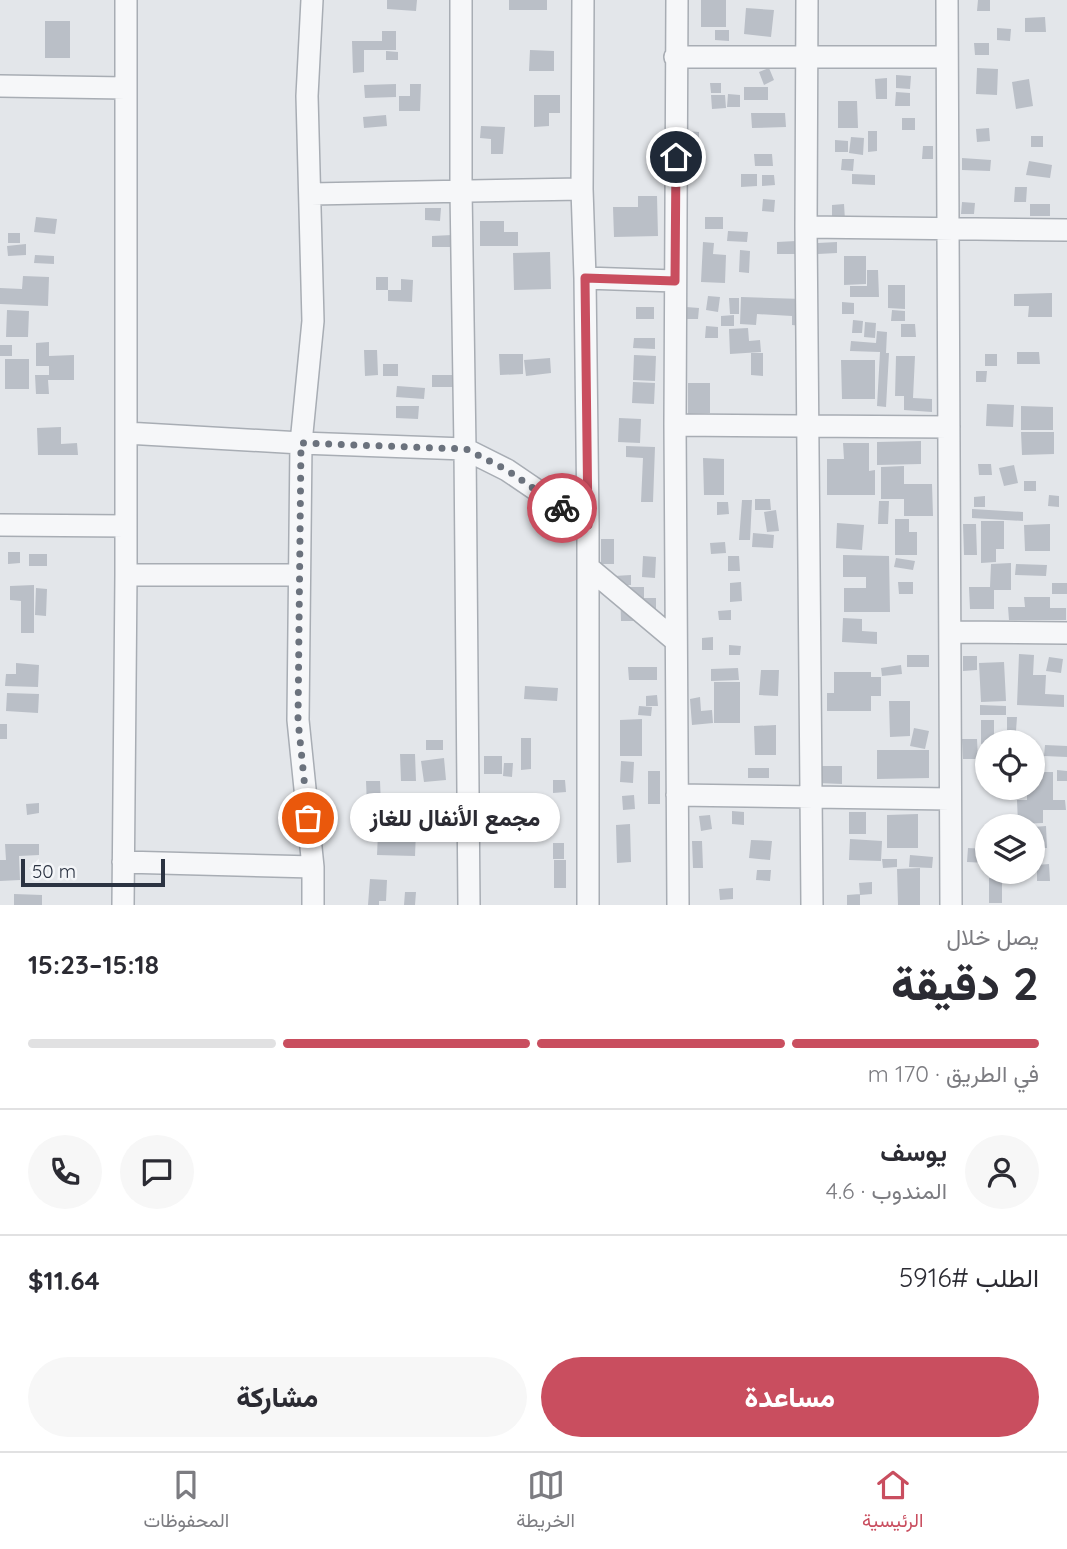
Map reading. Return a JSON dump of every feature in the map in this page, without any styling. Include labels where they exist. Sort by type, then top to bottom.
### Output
[{"type":"street","points":[[123,905],[126,0]]},
{"type":"street","points":[[312,0],[307,96],[313,321],[301,443],[298,720],[313,867],[313,905]]},
{"type":"street","points":[[461,0],[469,905]]},
{"type":"street","points":[[583,0],[582,189],[589,568],[588,905]]},
{"type":"street","points":[[677,0],[675,425],[678,905]]},
{"type":"street","points":[[807,0],[806,227],[812,905]]},
{"type":"street","points":[[947,0],[951,905]]},
{"type":"street","points":[[676,57],[947,57]]},
{"type":"street","points":[[0,86],[125,88]]},
{"type":"street","points":[[311,194],[582,189]]},
{"type":"street","points":[[806,227],[1067,230]]},
{"type":"street","points":[[585,278],[675,281]]},
{"type":"street","points":[[675,425],[949,427]]},
{"type":"street","points":[[126,433],[466,449],[507,470],[588,525]]},
{"type":"street","points":[[0,525],[126,526]]},
{"type":"street","points":[[589,568],[676,641]]},
{"type":"street","points":[[126,575],[299,575]]},
{"type":"street","points":[[950,632],[1067,633]]},
{"type":"street","points":[[677,795],[950,799]]},
{"type":"street","points":[[123,862],[313,867]]},
{"type":"building","points":[[387,0],[417,0],[416,11],[387,9]]},
{"type":"building","points":[[509,0],[547,0],[547,10],[509,10]]},
{"type":"building","points":[[701,0],[726,0],[726,27],[701,27]]},
{"type":"building","points":[[978,0],[990,0],[990,11],[977,11]]},
{"type":"building","points":[[746,8],[774,10],[771,37],[744,34]]},
{"type":"building","points":[[1045,17],[1046,32],[1025,32],[1025,18]]},
{"type":"building","points":[[45,21],[70,21],[70,58],[45,58]]},
{"type":"building","points":[[997,28],[1011,29],[1010,41],[997,40]]},
{"type":"building","points":[[715,30],[729,30],[729,41],[715,40]]},
{"type":"building","points":[[382,31],[396,31],[396,50],[364,50],[364,72],[353,73],[352,41],[382,41]]},
{"type":"building","points":[[974,43],[989,43],[989,55],[975,55]]},
{"type":"building","points":[[530,50],[554,51],[554,71],[529,71]]},
{"type":"building","points":[[386,51],[398,52],[398,60],[386,60]]},
{"type":"building","points":[[769,68],[774,80],[764,85],[759,72]]},
{"type":"building","points":[[977,68],[998,69],[997,95],[976,94]]},
{"type":"building","points":[[896,75],[911,76],[910,89],[896,88]]},
{"type":"building","points":[[887,78],[887,99],[876,99],[875,79]]},
{"type":"building","points":[[1029,79],[1033,106],[1016,109],[1012,82]]},
{"type":"building","points":[[710,83],[721,83],[721,93],[711,93]]},
{"type":"building","points":[[396,84],[396,97],[365,98],[364,85]]},
{"type":"building","points":[[410,84],[421,84],[420,111],[399,111],[399,96],[410,96]]},
{"type":"building","points":[[744,87],[768,87],[768,100],[744,100]]},
{"type":"building","points":[[896,92],[910,93],[910,106],[895,106]]},
{"type":"building","points":[[728,94],[740,95],[740,107],[727,107]]},
{"type":"building","points":[[534,95],[560,95],[560,113],[549,113],[549,126],[534,127]]},
{"type":"building","points":[[711,95],[725,95],[726,108],[712,109]]},
{"type":"building","points":[[838,101],[857,101],[858,128],[838,128]]},
{"type":"building","points":[[751,113],[785,113],[786,127],[752,128]]},
{"type":"building","points":[[386,115],[387,126],[364,128],[363,117]]},
{"type":"building","points":[[902,118],[915,118],[915,130],[902,130]]},
{"type":"building","points":[[481,126],[505,127],[503,154],[491,154],[491,139],[480,138]]},
{"type":"building","points":[[989,128],[990,141],[977,142],[976,129]]},
{"type":"building","points":[[688,131],[699,132],[699,143],[688,142]]},
{"type":"building","points":[[868,131],[877,131],[877,151],[868,152]]},
{"type":"building","points":[[1031,136],[1043,136],[1043,147],[1031,147]]},
{"type":"building","points":[[851,137],[864,138],[863,155],[849,153]]},
{"type":"building","points":[[835,140],[848,141],[848,152],[835,152]]},
{"type":"building","points":[[923,146],[933,146],[933,159],[922,159]]},
{"type":"building","points":[[754,154],[772,154],[773,166],[755,166]]},
{"type":"building","points":[[962,158],[991,160],[990,171],[962,170]]},
{"type":"building","points":[[842,159],[854,159],[853,171],[841,170]]},
{"type":"building","points":[[1029,161],[1052,165],[1050,178],[1026,175]]},
{"type":"building","points":[[741,174],[757,174],[757,186],[741,187]]},
{"type":"building","points":[[852,174],[875,175],[875,185],[852,184]]},
{"type":"building","points":[[762,175],[774,175],[775,185],[762,186]]},
{"type":"building","points":[[1015,187],[1027,187],[1026,202],[1014,202]]},
{"type":"building","points":[[638,196],[657,196],[658,236],[614,237],[613,207],[638,207]]},
{"type":"building","points":[[763,199],[775,200],[774,212],[762,211]]},
{"type":"building","points":[[962,202],[975,203],[974,214],[961,214]]},
{"type":"building","points":[[844,204],[845,220],[832,220],[832,205]]},
{"type":"building","points":[[1030,204],[1050,204],[1050,216],[1030,216]]},
{"type":"building","points":[[425,208],[441,208],[440,221],[425,220]]},
{"type":"building","points":[[36,217],[57,219],[55,234],[34,232]]},
{"type":"building","points":[[705,217],[723,217],[723,229],[705,229]]},
{"type":"building","points":[[480,221],[504,221],[504,232],[518,232],[518,246],[480,246]]},
{"type":"building","points":[[728,231],[748,232],[747,242],[727,241]]},
{"type":"building","points":[[8,233],[20,233],[20,243],[8,243]]},
{"type":"building","points":[[452,235],[453,247],[432,247],[432,236]]},
{"type":"building","points":[[796,241],[796,254],[777,254],[777,242]]},
{"type":"building","points":[[703,242],[714,243],[713,254],[726,255],[725,283],[701,282]]},
{"type":"building","points":[[837,242],[837,253],[818,254],[818,243]]},
{"type":"building","points":[[26,244],[26,255],[8,256],[7,246]]},
{"type":"building","points":[[740,250],[750,251],[749,273],[739,272]]},
{"type":"building","points":[[550,252],[551,289],[514,290],[513,253]]},
{"type":"building","points":[[35,255],[54,256],[54,264],[34,263]]},
{"type":"building","points":[[844,256],[866,256],[866,284],[844,285]]},
{"type":"building","points":[[867,270],[878,270],[879,297],[850,297],[850,286],[867,286]]},
{"type":"building","points":[[23,276],[49,277],[48,306],[0,304],[0,288],[22,289]]},
{"type":"building","points":[[376,277],[388,277],[388,290],[376,290]]},
{"type":"building","points":[[401,279],[413,280],[412,302],[388,301],[388,290],[401,290]]},
{"type":"building","points":[[888,285],[905,285],[905,309],[888,308]]},
{"type":"building","points":[[1052,293],[1052,317],[1028,317],[1029,306],[1014,306],[1014,294]]},
{"type":"building","points":[[708,296],[720,297],[718,312],[706,310]]},
{"type":"building","points":[[741,297],[803,299],[802,326],[792,325],[792,316],[757,314],[756,325],[740,324]]},
{"type":"building","points":[[729,298],[739,298],[739,314],[730,314]]},
{"type":"building","points":[[842,302],[854,303],[854,314],[842,314]]},
{"type":"building","points":[[636,307],[654,307],[654,319],[636,319]]},
{"type":"building","points":[[686,307],[699,308],[698,319],[685,319]]},
{"type":"building","points":[[7,310],[29,311],[28,337],[6,337]]},
{"type":"building","points":[[892,310],[905,311],[905,321],[891,321]]},
{"type":"building","points":[[734,315],[734,326],[721,326],[721,316]]},
{"type":"building","points":[[853,320],[863,321],[862,333],[852,333]]},
{"type":"building","points":[[865,322],[876,323],[875,338],[864,337]]},
{"type":"building","points":[[901,324],[915,324],[916,337],[901,337]]},
{"type":"building","points":[[706,326],[718,327],[718,338],[705,338]]},
{"type":"building","points":[[748,328],[749,341],[760,340],[761,352],[730,354],[729,329]]},
{"type":"building","points":[[877,331],[887,332],[886,353],[889,353],[886,407],[877,406],[880,352],[850,351],[851,341],[876,343]]},
{"type":"building","points":[[634,338],[655,338],[655,349],[633,348]]},
{"type":"building","points":[[49,342],[49,356],[74,355],[74,380],[48,380],[49,394],[36,394],[35,375],[49,375],[49,366],[36,366],[36,343]]},
{"type":"building","points":[[0,345],[12,345],[12,356],[0,356]]},
{"type":"building","points":[[364,350],[377,350],[378,375],[365,376]]},
{"type":"building","points":[[1017,352],[1039,352],[1040,364],[1017,364]]},
{"type":"building","points":[[751,353],[763,353],[763,376],[751,375]]},
{"type":"building","points":[[499,354],[523,354],[523,374],[500,375]]},
{"type":"building","points":[[985,354],[997,354],[997,366],[985,366]]},
{"type":"building","points":[[634,355],[656,356],[655,381],[633,380]]},
{"type":"building","points":[[896,356],[915,356],[913,398],[932,399],[932,412],[904,410],[904,396],[895,396]]},
{"type":"building","points":[[550,358],[551,373],[526,376],[524,360]]},
{"type":"building","points":[[5,359],[29,359],[29,389],[5,389]]},
{"type":"building","points":[[841,360],[875,360],[875,399],[842,399]]},
{"type":"building","points":[[383,364],[398,364],[398,376],[383,376]]},
{"type":"building","points":[[976,371],[987,371],[986,382],[976,382]]},
{"type":"building","points":[[432,375],[453,375],[453,387],[432,387]]},
{"type":"building","points":[[633,382],[655,383],[654,404],[632,403]]},
{"type":"building","points":[[688,383],[710,383],[710,413],[688,414]]},
{"type":"building","points":[[397,386],[425,388],[424,399],[396,397]]},
{"type":"building","points":[[987,404],[1014,405],[1013,427],[986,426]]},
{"type":"building","points":[[396,406],[419,406],[418,419],[396,418]]},
{"type":"building","points":[[1021,406],[1053,407],[1053,430],[1021,430]]},
{"type":"building","points":[[619,418],[641,419],[640,443],[618,442]]},
{"type":"building","points":[[61,427],[61,444],[77,443],[78,455],[38,455],[37,428]]},
{"type":"building","points":[[1021,432],[1054,432],[1054,454],[1022,455]]},
{"type":"building","points":[[921,441],[921,464],[877,465],[877,442]]},
{"type":"building","points":[[843,443],[869,443],[869,471],[875,470],[875,495],[827,495],[827,459],[844,459]]},
{"type":"building","points":[[626,446],[655,447],[653,502],[641,502],[643,458],[626,457]]},
{"type":"building","points":[[703,458],[724,459],[724,495],[704,495]]},
{"type":"building","points":[[978,464],[991,464],[992,475],[979,475]]},
{"type":"building","points":[[1014,465],[1018,483],[1004,486],[999,468]]},
{"type":"building","points":[[904,466],[904,484],[932,484],[933,516],[904,516],[904,499],[881,499],[881,467]]},
{"type":"building","points":[[1024,481],[1036,481],[1036,491],[1024,491]]},
{"type":"building","points":[[1049,495],[1059,496],[1059,507],[1048,506]]},
{"type":"building","points":[[985,496],[985,507],[974,507],[974,497]]},
{"type":"building","points":[[755,499],[770,499],[771,510],[755,510]]},
{"type":"building","points":[[742,500],[752,500],[750,540],[739,540]]},
{"type":"building","points":[[879,501],[889,501],[888,524],[878,524]]},
{"type":"building","points":[[717,502],[728,502],[729,514],[717,515]]},
{"type":"building","points":[[972,509],[1023,512],[1023,521],[972,518]]},
{"type":"building","points":[[776,510],[779,531],[767,532],[764,512]]},
{"type":"building","points":[[895,519],[909,519],[909,532],[917,532],[917,555],[895,555]]},
{"type":"building","points":[[981,521],[1004,521],[1004,549],[996,549],[996,562],[981,563]]},
{"type":"building","points":[[837,523],[864,525],[862,550],[836,548]]},
{"type":"building","points":[[963,524],[976,524],[977,555],[964,555]]},
{"type":"building","points":[[1050,524],[1050,551],[1025,551],[1024,525]]},
{"type":"building","points":[[753,533],[774,535],[773,548],[752,547]]},
{"type":"building","points":[[601,539],[614,539],[614,564],[601,564]]},
{"type":"building","points":[[725,542],[726,553],[711,554],[710,543]]},
{"type":"building","points":[[8,552],[20,552],[20,563],[8,564]]},
{"type":"building","points":[[29,554],[47,554],[47,566],[29,566]]},
{"type":"building","points":[[843,555],[889,556],[890,612],[844,612],[844,588],[866,588],[866,577],[843,577]]},
{"type":"building","points":[[643,556],[656,557],[655,578],[642,577]]},
{"type":"building","points":[[728,556],[739,556],[740,571],[728,571]]},
{"type":"building","points":[[896,558],[915,561],[913,570],[894,567]]},
{"type":"building","points":[[1011,563],[1011,590],[994,590],[994,609],[970,609],[969,587],[990,587],[991,564]]},
{"type":"building","points":[[1016,564],[1047,565],[1046,576],[1015,575]]},
{"type":"building","points":[[631,575],[631,585],[615,585],[614,576]]},
{"type":"building","points":[[741,582],[742,601],[730,602],[730,583]]},
{"type":"building","points":[[898,582],[913,582],[913,594],[899,594]]},
{"type":"building","points":[[1052,583],[1067,583],[1067,594],[1052,594]]},
{"type":"building","points":[[34,585],[34,633],[21,633],[21,601],[10,600],[10,586]]},
{"type":"building","points":[[620,587],[644,587],[644,598],[656,598],[656,621],[621,621]]},
{"type":"building","points":[[36,588],[47,589],[46,616],[35,615]]},
{"type":"building","points":[[1024,597],[1050,597],[1050,608],[1066,608],[1066,620],[1009,620],[1008,607],[1025,607]]},
{"type":"building","points":[[731,610],[731,620],[719,620],[718,611]]},
{"type":"building","points":[[843,618],[862,619],[862,631],[877,632],[877,644],[842,642]]},
{"type":"building","points":[[713,637],[713,650],[702,650],[702,638]]},
{"type":"building","points":[[729,645],[741,646],[740,655],[729,655]]},
{"type":"building","points":[[1019,654],[1034,655],[1033,675],[1046,675],[1045,694],[1064,695],[1064,707],[1017,705]]},
{"type":"building","points":[[907,655],[929,655],[929,667],[907,667]]},
{"type":"building","points":[[963,656],[977,656],[977,670],[963,671]]},
{"type":"building","points":[[1049,657],[1063,659],[1061,673],[1046,671]]},
{"type":"building","points":[[1004,662],[1006,701],[981,702],[979,663]]},
{"type":"building","points":[[16,663],[39,665],[38,687],[5,686],[6,674],[16,674]]},
{"type":"building","points":[[901,665],[902,674],[882,676],[881,668]]},
{"type":"building","points":[[628,667],[657,667],[657,680],[629,680]]},
{"type":"building","points":[[738,668],[739,680],[711,681],[711,669]]},
{"type":"building","points":[[761,670],[779,670],[778,696],[759,695]]},
{"type":"building","points":[[834,672],[871,672],[871,677],[881,677],[881,696],[871,696],[871,711],[827,711],[827,693],[834,693]]},
{"type":"building","points":[[714,682],[740,682],[740,723],[714,723]]},
{"type":"building","points":[[525,686],[558,688],[557,701],[524,699]]},
{"type":"building","points":[[7,693],[39,694],[38,713],[6,711]]},
{"type":"building","points":[[657,695],[658,706],[646,706],[646,696]]},
{"type":"building","points":[[700,697],[701,711],[712,710],[713,723],[692,725],[690,699]]},
{"type":"building","points":[[889,701],[910,701],[910,736],[890,737]]},
{"type":"building","points":[[980,705],[1006,706],[1006,715],[980,715]]},
{"type":"building","points":[[639,706],[652,707],[651,716],[638,715]]},
{"type":"building","points":[[1007,717],[1017,717],[1016,730],[1007,730]]},
{"type":"building","points":[[642,719],[642,756],[620,756],[620,720]]},
{"type":"building","points":[[981,720],[994,720],[994,730],[981,730]]},
{"type":"building","points":[[0,724],[7,724],[7,739],[0,739]]},
{"type":"building","points":[[776,725],[776,755],[755,755],[754,726]]},
{"type":"building","points":[[914,728],[929,731],[925,749],[910,746]]},
{"type":"building","points":[[521,738],[531,738],[531,769],[521,770]]},
{"type":"building","points":[[962,739],[975,739],[975,759],[963,759]]},
{"type":"building","points":[[426,740],[443,740],[443,750],[426,750]]},
{"type":"building","points":[[1045,745],[1067,746],[1067,757],[1045,756]]},
{"type":"building","points":[[877,750],[929,750],[929,778],[877,779]]},
{"type":"building","points":[[400,754],[415,754],[416,781],[401,781]]},
{"type":"building","points":[[484,756],[502,756],[502,774],[484,774]]},
{"type":"building","points":[[444,758],[446,780],[424,782],[421,761]]},
{"type":"building","points":[[621,761],[634,762],[633,783],[620,782]]},
{"type":"building","points":[[504,763],[513,763],[512,777],[503,776]]},
{"type":"building","points":[[818,766],[842,766],[842,784],[818,783]]},
{"type":"building","points":[[748,768],[769,768],[769,778],[748,778]]},
{"type":"building","points":[[1057,770],[1067,771],[1067,781],[1057,781]]},
{"type":"building","points":[[648,771],[660,771],[660,804],[648,804]]},
{"type":"building","points":[[1045,772],[1053,772],[1053,800],[1065,800],[1066,810],[1018,814],[1017,800],[1045,800]]},
{"type":"building","points":[[553,780],[565,780],[566,792],[553,793]]},
{"type":"building","points":[[366,781],[380,781],[381,806],[367,806]]},
{"type":"building","points":[[634,795],[635,809],[623,810],[622,796]]},
{"type":"building","points":[[39,803],[39,813],[27,815],[26,804]]},
{"type":"building","points":[[527,806],[554,807],[554,820],[541,820],[540,832],[525,832]]},
{"type":"building","points":[[368,808],[404,810],[403,830],[416,831],[415,856],[377,855],[378,833],[368,832]]},
{"type":"building","points":[[732,811],[744,812],[744,825],[732,824]]},
{"type":"building","points":[[849,812],[866,812],[866,834],[849,834]]},
{"type":"building","points":[[918,814],[918,848],[887,848],[887,815]]},
{"type":"building","points":[[710,815],[712,829],[701,831],[699,816]]},
{"type":"building","points":[[630,824],[631,862],[617,863],[616,825]]},
{"type":"building","points":[[1046,826],[1047,848],[1045,848]]},
{"type":"building","points":[[850,839],[882,841],[881,861],[849,860]]},
{"type":"building","points":[[751,840],[772,841],[770,860],[749,858]]},
{"type":"building","points":[[692,841],[702,841],[703,868],[693,868]]},
{"type":"building","points":[[553,843],[564,843],[564,859],[553,859]]},
{"type":"building","points":[[5,844],[39,844],[39,855],[19,856],[20,880],[0,881],[0,860],[6,860]]},
{"type":"building","points":[[968,848],[975,848],[975,862],[967,862]]},
{"type":"building","points":[[910,855],[933,857],[932,868],[909,867]]},
{"type":"building","points":[[882,859],[897,859],[897,867],[883,868]]},
{"type":"building","points":[[554,860],[566,860],[566,888],[554,888]]},
{"type":"building","points":[[1045,864],[1049,864],[1050,881],[1045,881]]},
{"type":"building","points":[[920,868],[920,905],[898,905],[897,869]]},
{"type":"building","points":[[757,870],[771,870],[770,881],[756,880]]},
{"type":"building","points":[[370,879],[387,880],[386,901],[379,901],[379,905],[368,905]]},
{"type":"building","points":[[872,882],[872,894],[860,895],[859,883]]},
{"type":"building","points":[[989,884],[1002,884],[1002,903],[989,903]]},
{"type":"building","points":[[733,888],[733,899],[720,900],[719,889]]},
{"type":"building","points":[[405,892],[416,892],[415,905],[404,905]]},
{"type":"building","points":[[14,894],[42,895],[42,905],[14,905]]},
{"type":"building","points":[[860,894],[860,905],[847,905],[847,895]]},
{"type":"way so far","points":[[308,818],[298,720],[301,443],[466,449],[507,470],[562,508]]},
{"type":"place","name":"مجمع الأنفال للغاز","points":[[308,818]]},
{"type":"route","points":[[562,508],[588,525],[585,278],[675,281],[676,157]]}]
